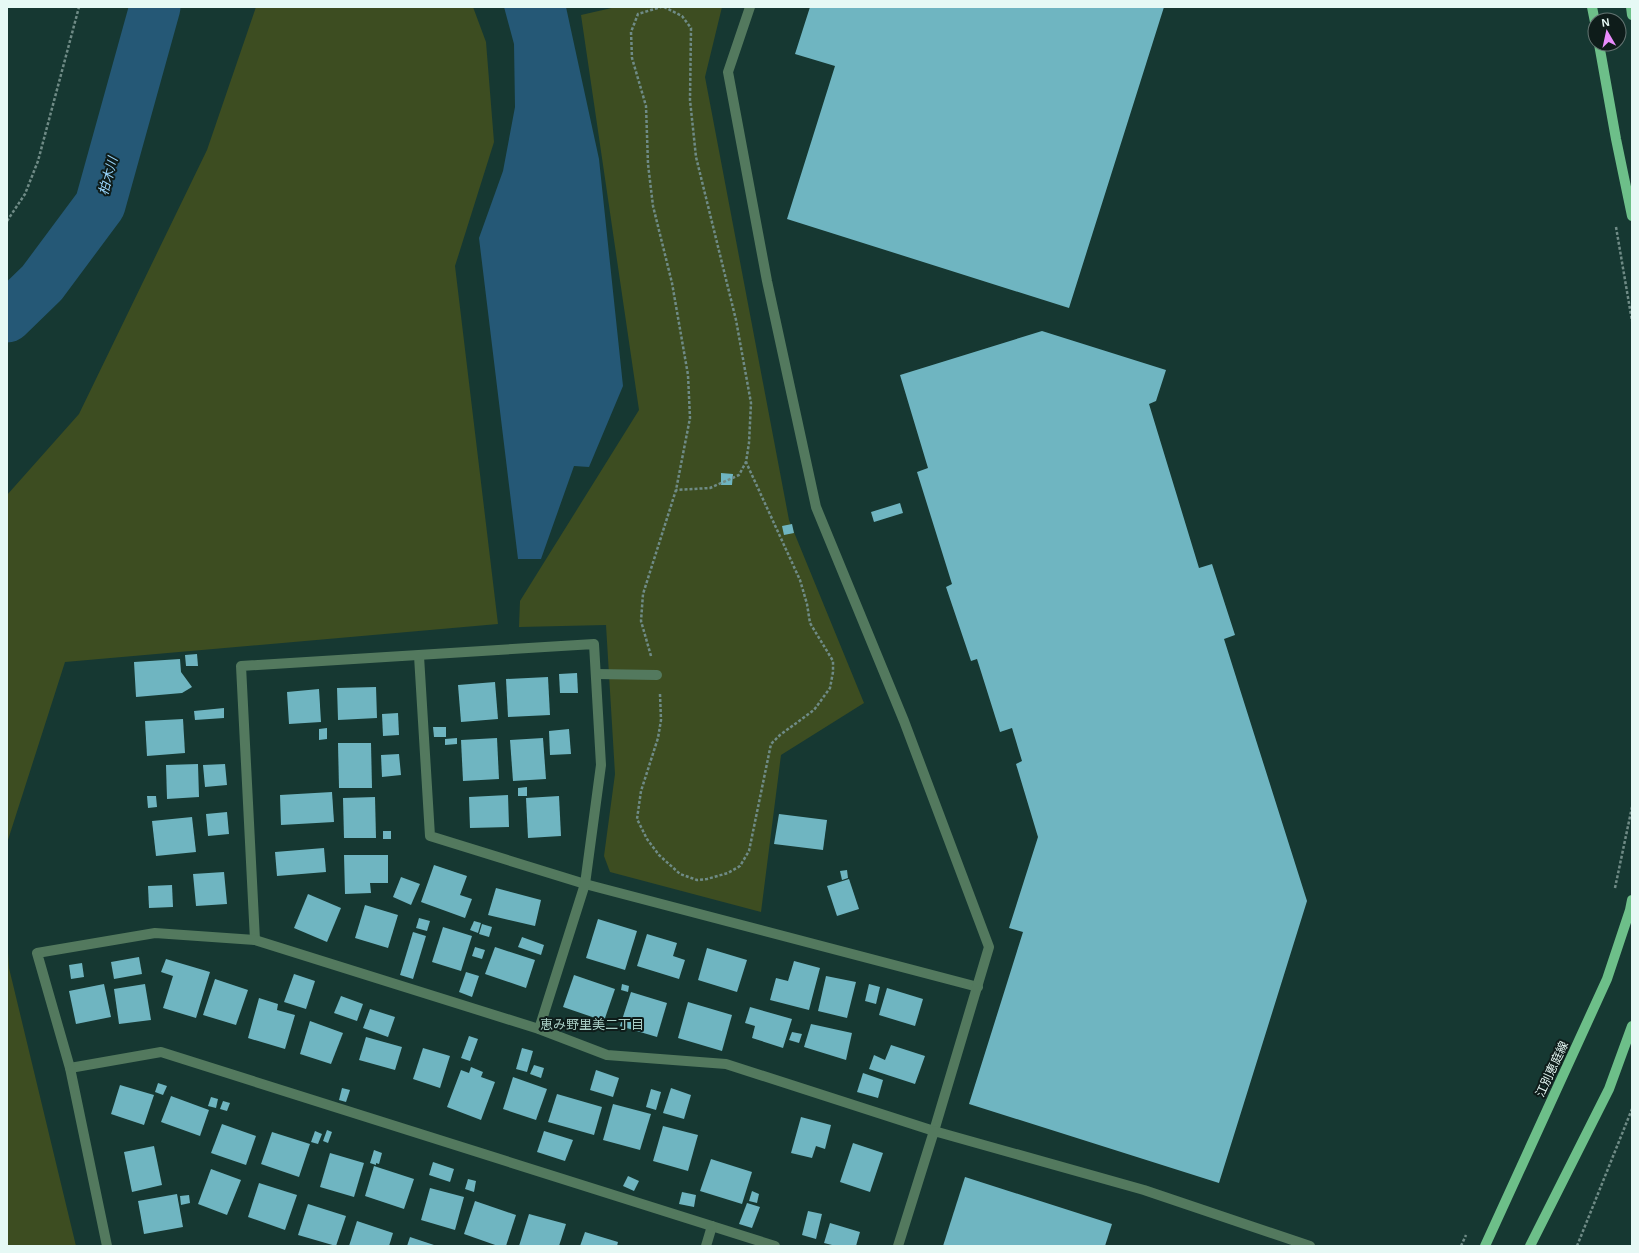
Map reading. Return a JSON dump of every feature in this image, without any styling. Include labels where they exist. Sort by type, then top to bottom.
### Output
[{"type":"main road","points":[[1631,7],[1632,15]]},
{"type":"main road","points":[[1600,52],[1632,216]]},
{"type":"main road","name":"江別恵庭線","points":[[1485,1246],[1608,979],[1632,900]]},
{"type":"main road","points":[[1530,1246],[1609,1089],[1632,1026]]},
{"type":"street","points":[[750,7],[728,72],[767,281],[816,507],[904,721],[989,947],[898,1246]]},
{"type":"street","points":[[256,940],[241,666],[594,644],[601,766],[585,884],[539,1029]]},
{"type":"street","points":[[419,656],[430,836],[585,884],[978,987]]},
{"type":"street","points":[[596,674],[657,675]]},
{"type":"street","points":[[107,1246],[70,1068],[38,953],[156,933],[256,940],[539,1029],[607,1055],[726,1064],[934,1131],[1144,1190],[1310,1246]]},
{"type":"street","points":[[70,1068],[161,1052],[775,1246]]},
{"type":"street","points":[[706,1246],[712,1226]]},
{"type":"path","points":[[7,221],[25,194],[38,161],[79,7]]},
{"type":"path","points":[[661,7],[638,14],[631,32],[632,58],[646,106],[648,164],[653,206],[672,282],[688,375],[690,418],[676,490],[644,594],[642,621],[660,687],[661,720],[658,738],[641,792],[637,818],[647,839],[659,855],[680,874],[697,880],[708,879],[728,873],[740,866],[749,851],[771,744],[780,735],[814,710],[830,688],[833,672],[833,661],[810,623],[807,604],[800,580],[746,462]]},
{"type":"path","points":[[664,7],[682,16],[691,28],[690,100],[696,157],[735,313],[751,403],[749,443],[746,462],[739,475],[722,484],[710,488],[676,490]]},
{"type":"path","points":[[1614,891],[1632,806]]},
{"type":"path","points":[[1576,1246],[1632,1109]]},
{"type":"path","points":[[1461,1246],[1468,1232]]},
{"type":"green space","points":[[256,7],[473,7],[486,42],[494,142],[455,266],[498,624],[65,662],[7,843],[7,495],[79,414],[207,150]]},
{"type":"green space","points":[[616,7],[722,7],[705,77],[789,520],[864,703],[781,755],[761,912],[610,872],[604,856],[615,774],[606,625],[519,627],[520,601],[639,410],[581,15]]},
{"type":"green space","points":[[7,936],[9,968],[76,1246],[7,1246]]},
{"type":"water","points":[[504,7],[566,7],[599,159],[623,386],[589,467],[574,466],[541,559],[518,559],[479,238],[503,171],[515,107],[514,44]]},
{"type":"building","points":[[810,7],[1164,7],[1069,308],[787,219],[835,66],[795,54]]},
{"type":"building","points":[[1042,331],[1166,370],[1156,401],[1149,404],[1199,568],[1212,564],[1235,635],[1224,639],[1307,901],[1219,1183],[969,1104],[1023,932],[1009,928],[1038,837],[1016,764],[1022,761],[1012,728],[1000,732],[977,659],[971,661],[946,587],[952,584],[917,472],[928,468],[900,375]]},
{"type":"building","points":[[721,473],[733,474],[732,485],[721,485]]},
{"type":"building","points":[[900,503],[903,513],[874,522],[871,512]]},
{"type":"building","points":[[792,524],[794,533],[784,535],[782,526]]},
{"type":"building","points":[[197,654],[198,666],[186,666],[185,655]]},
{"type":"building","points":[[180,659],[181,672],[192,687],[182,693],[136,697],[134,662]]},
{"type":"building","points":[[577,673],[578,693],[560,693],[559,674]]},
{"type":"building","points":[[548,677],[550,715],[508,717],[506,679]]},
{"type":"building","points":[[495,682],[498,719],[461,722],[458,685]]},
{"type":"building","points":[[376,687],[377,718],[338,720],[337,688]]},
{"type":"building","points":[[319,689],[321,722],[289,724],[287,692]]},
{"type":"building","points":[[224,708],[224,718],[195,720],[194,711]]},
{"type":"building","points":[[398,713],[399,735],[383,736],[382,714]]},
{"type":"building","points":[[183,719],[185,753],[147,756],[145,721]]},
{"type":"building","points":[[433,727],[446,727],[446,737],[434,737]]},
{"type":"building","points":[[327,728],[327,739],[319,740],[319,729]]},
{"type":"building","points":[[569,729],[571,754],[550,755],[549,731]]},
{"type":"building","points":[[457,738],[457,744],[445,745],[445,739]]},
{"type":"building","points":[[497,738],[499,779],[463,781],[461,740]]},
{"type":"building","points":[[543,738],[546,779],[513,781],[510,740]]},
{"type":"building","points":[[338,743],[371,743],[372,788],[339,788]]},
{"type":"building","points":[[399,754],[401,775],[382,777],[381,755]]},
{"type":"building","points":[[198,764],[199,797],[167,799],[166,765]]},
{"type":"building","points":[[225,764],[227,785],[205,787],[203,765]]},
{"type":"building","points":[[527,787],[527,796],[518,796],[518,788]]},
{"type":"building","points":[[332,792],[334,822],[281,825],[280,795]]},
{"type":"building","points":[[508,795],[509,827],[470,828],[469,797]]},
{"type":"building","points":[[147,796],[156,796],[157,807],[148,808]]},
{"type":"building","points":[[559,796],[561,836],[528,838],[526,798]]},
{"type":"building","points":[[375,797],[376,838],[344,838],[343,798]]},
{"type":"building","points":[[227,812],[229,834],[208,836],[206,814]]},
{"type":"building","points":[[779,814],[827,820],[823,850],[774,844]]},
{"type":"building","points":[[192,817],[196,852],[156,856],[152,821]]},
{"type":"building","points":[[383,831],[391,831],[391,839],[383,839]]},
{"type":"building","points":[[324,848],[326,872],[277,876],[275,852]]},
{"type":"building","points":[[344,855],[388,855],[388,883],[370,883],[371,893],[345,894]]},
{"type":"building","points":[[434,865],[467,876],[460,895],[472,899],[465,918],[421,902]]},
{"type":"building","points":[[847,870],[848,878],[842,880],[840,871]]},
{"type":"building","points":[[224,872],[227,904],[196,906],[193,874]]},
{"type":"building","points":[[401,877],[420,884],[411,905],[393,897]]},
{"type":"building","points":[[849,879],[859,909],[837,916],[827,886]]},
{"type":"building","points":[[172,885],[173,907],[149,908],[148,886]]},
{"type":"building","points":[[496,888],[541,900],[535,926],[488,915]]},
{"type":"building","points":[[308,894],[341,908],[327,942],[294,928]]},
{"type":"building","points":[[365,905],[398,915],[388,948],[355,938]]},
{"type":"building","points":[[419,918],[430,921],[427,931],[416,928]]},
{"type":"building","points":[[598,919],[637,931],[625,970],[586,958]]},
{"type":"building","points":[[474,921],[481,923],[478,933],[470,930]]},
{"type":"building","points":[[482,924],[492,927],[489,937],[479,934]]},
{"type":"building","points":[[443,927],[472,936],[461,971],[432,962]]},
{"type":"building","points":[[413,932],[426,936],[413,979],[400,975]]},
{"type":"building","points":[[647,934],[677,943],[673,956],[685,960],[679,979],[637,966]]},
{"type":"building","points":[[522,937],[544,945],[541,955],[518,947]]},
{"type":"building","points":[[475,947],[485,950],[482,959],[472,956]]},
{"type":"building","points":[[495,947],[535,960],[526,988],[485,974]]},
{"type":"building","points":[[707,948],[747,960],[737,992],[698,980]]},
{"type":"building","points":[[139,957],[142,974],[114,979],[111,962]]},
{"type":"building","points":[[166,959],[210,972],[196,1018],[163,1008],[173,976],[161,972]]},
{"type":"building","points":[[794,961],[820,968],[809,1010],[770,1000],[776,978],[788,981]]},
{"type":"building","points":[[82,963],[84,977],[71,979],[69,965]]},
{"type":"building","points":[[466,972],[479,976],[472,997],[459,992]]},
{"type":"building","points":[[294,974],[315,981],[306,1009],[284,1002]]},
{"type":"building","points":[[574,975],[615,989],[604,1021],[563,1007]]},
{"type":"building","points":[[826,976],[856,982],[847,1018],[818,1011]]},
{"type":"building","points":[[215,979],[248,990],[236,1025],[203,1015]]},
{"type":"building","points":[[104,984],[111,1017],[76,1024],[69,991]]},
{"type":"building","points":[[145,984],[151,1020],[119,1024],[114,989]]},
{"type":"building","points":[[622,984],[629,986],[628,992],[621,990]]},
{"type":"building","points":[[869,984],[880,987],[876,1004],[865,1001]]},
{"type":"building","points":[[887,988],[923,999],[915,1026],[879,1015]]},
{"type":"building","points":[[631,992],[667,1003],[657,1037],[620,1026]]},
{"type":"building","points":[[341,996],[363,1004],[357,1021],[334,1013]]},
{"type":"building","points":[[259,998],[278,1004],[277,1010],[295,1015],[285,1049],[248,1038]]},
{"type":"building","points":[[688,1002],[732,1015],[722,1051],[678,1038]]},
{"type":"building","points":[[750,1007],[792,1019],[783,1048],[752,1038],[755,1026],[745,1023]]},
{"type":"building","points":[[370,1009],[395,1017],[388,1037],[363,1028]]},
{"type":"building","points":[[310,1021],[343,1033],[331,1064],[300,1054]]},
{"type":"building","points":[[811,1024],[852,1033],[846,1060],[804,1047]]},
{"type":"building","points":[[792,1032],[802,1034],[799,1043],[789,1040]]},
{"type":"building","points":[[469,1036],[478,1039],[470,1061],[461,1058]]},
{"type":"building","points":[[366,1037],[402,1047],[395,1070],[359,1060]]},
{"type":"building","points":[[891,1045],[925,1056],[915,1084],[869,1069],[874,1055],[885,1060]]},
{"type":"building","points":[[423,1048],[450,1056],[440,1088],[413,1079]]},
{"type":"building","points":[[522,1048],[533,1051],[527,1072],[516,1069]]},
{"type":"building","points":[[534,1065],[544,1068],[541,1078],[530,1074]]},
{"type":"building","points":[[471,1067],[483,1072],[481,1077],[495,1082],[481,1120],[447,1107],[461,1070],[469,1073]]},
{"type":"building","points":[[596,1070],[619,1078],[613,1097],[590,1090]]},
{"type":"building","points":[[863,1073],[883,1080],[878,1098],[857,1092]]},
{"type":"building","points":[[513,1077],[547,1089],[536,1120],[503,1109]]},
{"type":"building","points":[[158,1083],[167,1086],[163,1095],[155,1092]]},
{"type":"building","points":[[120,1085],[154,1095],[144,1125],[111,1114]]},
{"type":"building","points":[[342,1088],[350,1090],[346,1102],[339,1100]]},
{"type":"building","points":[[671,1088],[691,1095],[684,1119],[663,1113]]},
{"type":"building","points":[[651,1089],[661,1092],[656,1110],[646,1107]]},
{"type":"building","points":[[557,1094],[602,1107],[594,1135],[548,1122]]},
{"type":"building","points":[[171,1096],[209,1110],[200,1136],[161,1122]]},
{"type":"building","points":[[211,1097],[218,1099],[216,1108],[208,1106]]},
{"type":"building","points":[[223,1101],[230,1103],[227,1111],[220,1109]]},
{"type":"building","points":[[613,1104],[651,1114],[640,1150],[603,1140]]},
{"type":"building","points":[[801,1117],[831,1125],[825,1149],[816,1146],[812,1158],[791,1153]]},
{"type":"building","points":[[222,1124],[256,1136],[246,1165],[211,1153]]},
{"type":"building","points":[[663,1126],[698,1135],[688,1171],[653,1161]]},
{"type":"building","points":[[327,1130],[332,1132],[328,1143],[323,1141]]},
{"type":"building","points":[[315,1131],[322,1134],[318,1144],[311,1142]]},
{"type":"building","points":[[544,1131],[573,1140],[565,1161],[537,1152]]},
{"type":"building","points":[[272,1132],[310,1144],[299,1177],[261,1164]]},
{"type":"building","points":[[853,1143],[883,1153],[870,1192],[840,1182]]},
{"type":"building","points":[[154,1146],[162,1185],[132,1192],[124,1152]]},
{"type":"building","points":[[374,1150],[382,1153],[379,1164],[376,1163],[376,1165],[370,1163]]},
{"type":"building","points":[[330,1153],[364,1163],[354,1197],[320,1187]]},
{"type":"building","points":[[711,1159],[752,1172],[742,1204],[700,1191]]},
{"type":"building","points":[[433,1162],[454,1169],[450,1182],[429,1175]]},
{"type":"building","points":[[374,1166],[414,1179],[404,1209],[365,1196]]},
{"type":"building","points":[[211,1169],[241,1180],[227,1215],[198,1204]]},
{"type":"building","points":[[628,1176],[639,1181],[634,1191],[623,1186]]},
{"type":"building","points":[[965,1177],[1112,1224],[1105,1246],[943,1246]]},
{"type":"building","points":[[468,1179],[476,1181],[474,1192],[465,1189]]},
{"type":"building","points":[[259,1183],[297,1195],[285,1230],[248,1217]]},
{"type":"building","points":[[430,1188],[464,1197],[455,1230],[421,1220]]},
{"type":"building","points":[[752,1191],[759,1194],[757,1203],[749,1201]]},
{"type":"building","points":[[682,1192],[696,1195],[694,1207],[679,1204]]},
{"type":"building","points":[[177,1194],[183,1227],[144,1234],[138,1201]]},
{"type":"building","points":[[189,1195],[190,1203],[181,1205],[180,1196]]},
{"type":"building","points":[[475,1201],[516,1215],[506,1246],[498,1246],[464,1234]]},
{"type":"building","points":[[747,1203],[760,1207],[752,1228],[739,1224]]},
{"type":"building","points":[[308,1204],[346,1216],[336,1246],[298,1235]]},
{"type":"building","points":[[808,1211],[822,1214],[816,1239],[802,1235]]},
{"type":"building","points":[[529,1214],[566,1224],[559,1246],[519,1246]]},
{"type":"building","points":[[357,1221],[393,1233],[389,1246],[349,1246]]},
{"type":"building","points":[[830,1223],[860,1232],[856,1246],[836,1246],[824,1243]]},
{"type":"building","points":[[585,1232],[618,1242],[617,1246],[580,1246]]},
{"type":"building","points":[[410,1237],[437,1246],[407,1246]]},
{"type":"waterway","name":"柏木川","points":[[7,317],[42,283],[100,205],[155,7]]},
{"type":"district","name":"恵み野里美二丁目","points":[[592,1024]]}]
